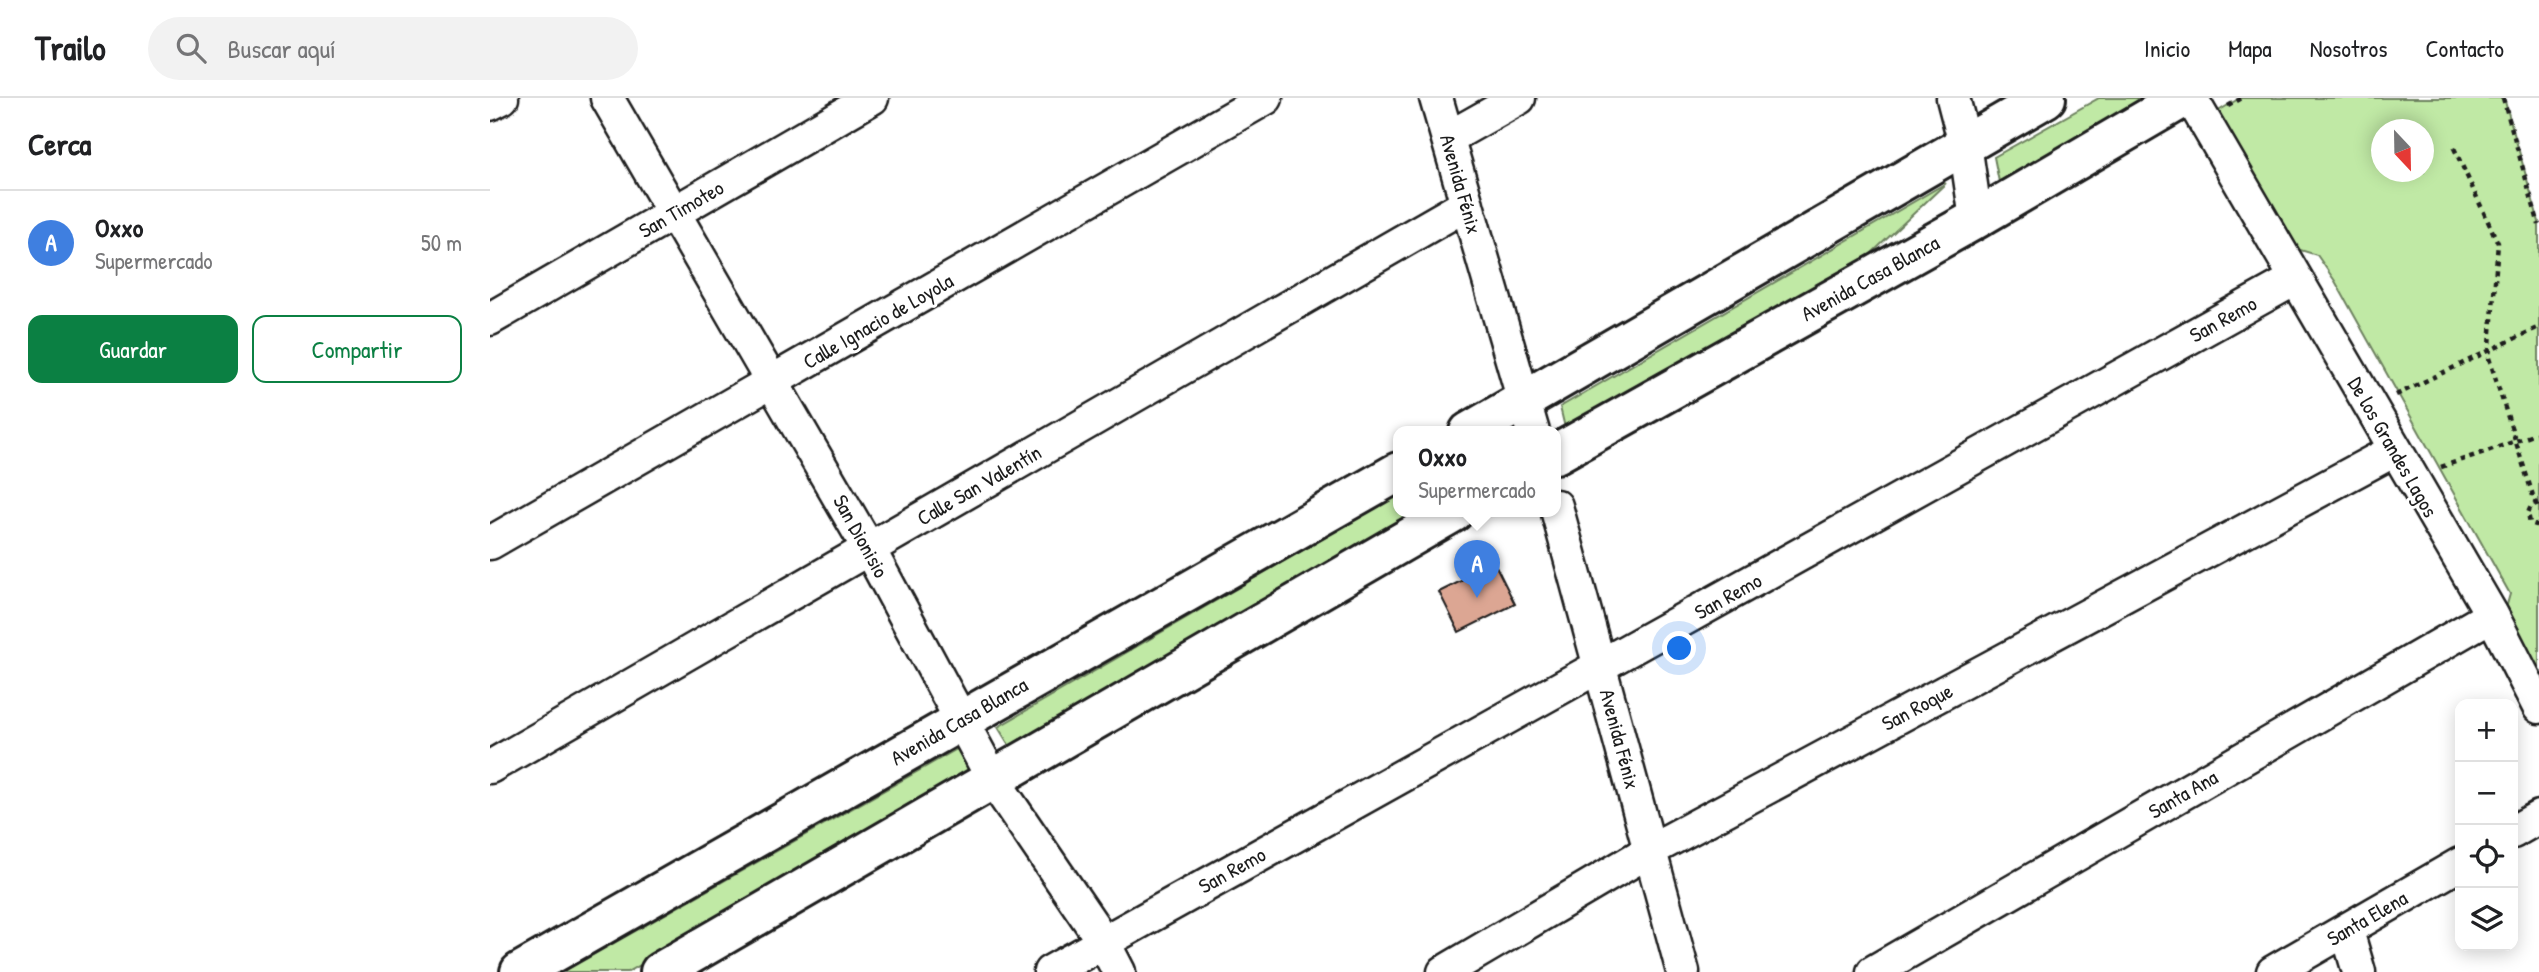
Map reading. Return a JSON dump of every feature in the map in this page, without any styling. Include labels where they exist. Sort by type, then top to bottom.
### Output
[{"type":"street","points":[[490,104],[502,98]]},
{"type":"street","name":"San Dionisio","points":[[607,98],[869,549],[994,781],[1102,941],[1119,972]]},
{"type":"street","name":"San Timoteo","points":[[490,319],[872,98]]},
{"type":"street","name":"Calle Ignacio de Loyola","points":[[490,542],[1266,98]]},
{"type":"street","name":"Avenida Fénix","points":[[1436,98],[1528,417]]},
{"type":"street","points":[[1448,138],[1519,98]]},
{"type":"street","points":[[1953,98],[1965,144],[1976,219]]},
{"type":"street","points":[[1493,426],[1528,417],[1965,144],[2046,98]]},
{"type":"street","name":"Avenida Casa Blanca","points":[[1561,451],[1976,219],[2183,98]]},
{"type":"street","name":"De los Grandes Lagos","points":[[2191,98],[2492,615],[2539,707]]},
{"type":"street","name":"Calle San Valentín","points":[[490,767],[1467,204]]},
{"type":"street","name":"San Remo","points":[[1050,972],[2295,279]]},
{"type":"street","name":"San Roque","points":[[1444,972],[1650,851],[2395,450]]},
{"type":"street","name":"Avenida Casa Blanca","points":[[520,972],[1393,475]]},
{"type":"street","points":[[660,972],[994,781],[1445,517]]},
{"type":"street","name":"Avenida Fénix","points":[[1559,517],[1683,972]]},
{"type":"street","name":"Santa Ana","points":[[1873,972],[2492,615]]},
{"type":"street","points":[[2518,829],[2539,817]]},
{"type":"street","name":"Santa Elena","points":[[2273,972],[2455,866]]},
{"type":"street","points":[[2347,930],[2359,972]]},
{"type":"path","points":[[2503,98],[2539,225]]},
{"type":"path","points":[[2454,148],[2498,243],[2489,351],[2538,504],[2529,508],[2528,516],[2530,523],[2539,526]]},
{"type":"path","points":[[2395,395],[2539,327]]},
{"type":"path","points":[[2435,469],[2539,433]]},
{"type":"green space","points":[[2099,98],[2151,98],[1999,182],[1994,157]]},
{"type":"green space","points":[[2240,98],[2504,98],[2539,222],[2539,686],[2503,619],[2510,594],[2335,281],[2317,255],[2284,245],[2215,113]]},
{"type":"green space","points":[[1946,183],[1857,267],[1566,432],[1560,407]]},
{"type":"green space","points":[[1393,498],[1393,517],[1421,517],[1012,750],[998,727]]},
{"type":"green space","points":[[957,749],[973,775],[628,972],[563,972]]},
{"type":"building","points":[[1495,564],[1515,604],[1459,632],[1439,592]]},
{"type":"place","name":"Oxxo","points":[[1477,598]]}]
